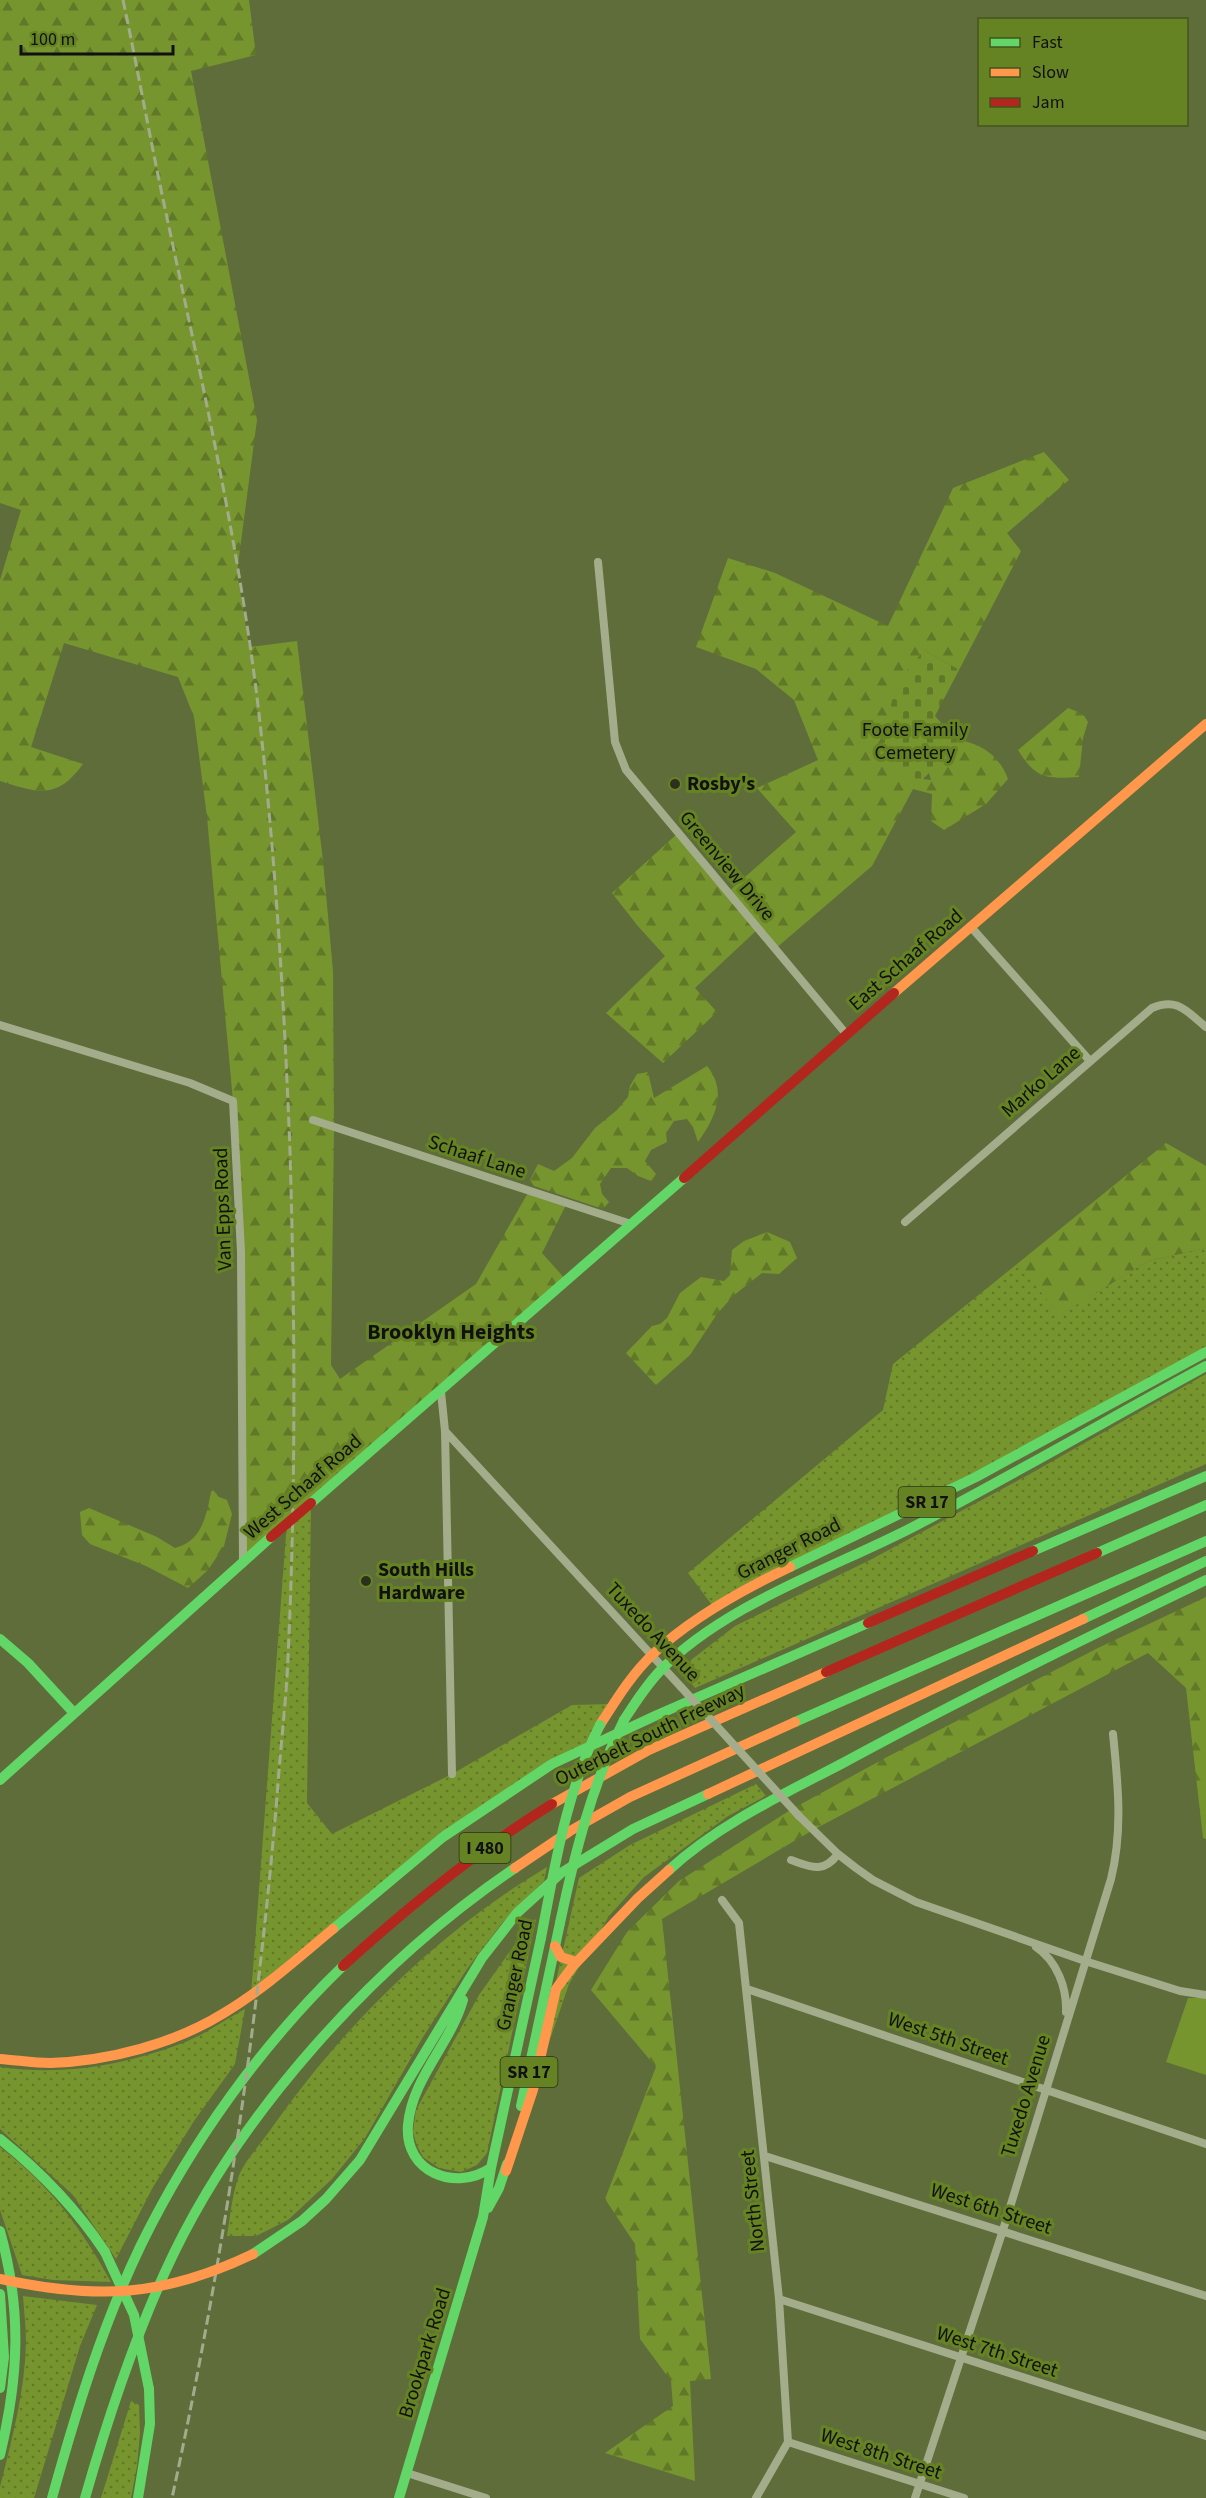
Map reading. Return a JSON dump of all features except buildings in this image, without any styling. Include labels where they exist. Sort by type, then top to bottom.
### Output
[{"type":"main road","name":"East Schaaf Road","points":[[631,1224],[971,927],[1205,727]]},
{"type":"main road","name":"West Schaaf Road","points":[[0,1780],[271,1537],[441,1392],[631,1224]]},
{"type":"main road","name":"Granger Road","points":[[483,2217],[491,2168],[573,1790],[586,1753],[600,1725],[626,1685],[652,1655],[683,1629],[775,1574],[976,1477],[1206,1352]]},
{"type":"main road","name":"Granger Road","points":[[483,2217],[506,2170],[583,1818],[599,1772],[624,1720],[645,1689],[664,1667],[694,1641],[731,1618],[917,1525],[1206,1366]]},
{"type":"main road","points":[[0,2059],[49,2063],[106,2057],[135,2050],[188,2031],[223,2014],[266,1985],[443,1837],[497,1798],[552,1764],[657,1715],[1206,1476]]},
{"type":"main road","name":"Outerbelt South Freeway","points":[[52,2498],[100,2343],[137,2256],[176,2181],[224,2107],[280,2033],[326,1983],[412,1903],[507,1832],[615,1768],[810,1678],[1206,1505]]},
{"type":"main road","name":"I 480","points":[[85,2498],[132,2349],[166,2271],[217,2179],[260,2114],[320,2039],[370,1986],[429,1932],[497,1880],[605,1811],[707,1761],[1206,1541]]},
{"type":"main road","points":[[0,2279],[66,2293],[143,2292],[197,2279],[253,2254],[302,2221],[326,2199],[360,2160],[470,1977],[505,1927],[531,1899],[561,1873],[615,1839],[680,1806],[1206,1561]]},
{"type":"main road","points":[[506,2170],[533,2090],[553,1995],[559,1983],[576,1962],[654,1881],[703,1841],[755,1810],[976,1692],[1206,1580]]},
{"type":"main road","points":[[0,1639],[28,1663],[74,1713]]},
{"type":"main road","points":[[555,1946],[561,1957],[576,1962]]},
{"type":"main road","points":[[470,1977],[459,2014],[416,2093],[407,2129],[412,2152],[424,2168],[435,2174],[460,2179],[471,2178],[480,2176],[491,2168]]},
{"type":"main road","points":[[0,2139],[23,2156],[69,2200],[105,2252],[134,2315],[149,2389],[150,2424],[138,2498]]},
{"type":"main road","name":"Brookpark Road","points":[[399,2498],[483,2217]]},
{"type":"main road","points":[[0,2230],[16,2293],[18,2356],[9,2422],[0,2455]]},
{"type":"main road","points":[[0,2294],[3,2357],[0,2388]]},
{"type":"street","name":"Greenview Drive","points":[[598,562],[615,742],[626,770],[847,1035]]},
{"type":"street","points":[[971,927],[1090,1060]]},
{"type":"street","name":"Marko Lane","points":[[905,1222],[1152,1008],[1161,1004],[1177,1005],[1206,1027]]},
{"type":"street","name":"Van Epps Road","points":[[0,1025],[190,1083],[233,1101],[242,1258],[243,1563]]},
{"type":"street","name":"Schaaf Lane","points":[[313,1120],[631,1224]]},
{"type":"street","points":[[441,1392],[445,1431],[452,1774]]},
{"type":"street","name":"Tuxedo Avenue","points":[[445,1431],[799,1816],[838,1854],[873,1880],[916,1902],[1085,1961],[1003,2229],[915,2498]]},
{"type":"street","points":[[1113,1734],[1120,1808],[1117,1854],[1085,1961],[1180,1991],[1206,1995]]},
{"type":"street","points":[[791,1860],[818,1868],[827,1866],[838,1854]]},
{"type":"street","name":"North Street","points":[[722,1900],[739,1923],[779,2299],[788,2442]]},
{"type":"street","points":[[1025,1940],[1040,1949],[1060,1977],[1066,1992],[1065,2024]]},
{"type":"street","name":"West 5th Street","points":[[747,1989],[1206,2144]]},
{"type":"street","name":"West 6th Street","points":[[765,2156],[1003,2229],[1206,2295]]},
{"type":"street","name":"West 7th Street","points":[[779,2299],[1206,2436]]},
{"type":"street","points":[[756,2498],[788,2442]]},
{"type":"street","name":"West 8th Street","points":[[788,2442],[963,2498]]},
{"type":"street","points":[[407,2473],[486,2498]]},
{"type":"green space","points":[[0,0],[249,0],[256,55],[191,71],[257,420],[237,572],[249,647],[297,641],[323,861],[333,971],[331,1365],[340,1379],[476,1284],[529,1191],[567,1203],[542,1253],[567,1281],[243,1563],[241,1252],[233,1101],[207,817],[194,717],[178,677],[64,643],[31,747],[83,764],[64,784],[46,790],[25,788],[0,781],[0,580],[21,510],[0,503]]},
{"type":"green space","points":[[1044,452],[1069,480],[1007,533],[1021,551],[959,670],[924,650],[923,779],[931,780],[929,773],[948,739],[967,742],[984,749],[998,762],[1008,779],[986,804],[944,830],[931,821],[932,794],[913,789],[872,866],[775,949],[758,929],[695,988],[717,1012],[663,1063],[606,1013],[665,956],[612,893],[678,833],[728,892],[796,832],[757,788],[818,760],[794,700],[756,669],[696,647],[728,558],[775,573],[888,626],[953,488]]},
{"type":"green space","name":"Foote Family Cemetery","points":[[924,650],[959,670],[935,716],[959,743],[913,789],[881,754],[895,686]]},
{"type":"green space","points":[[1068,708],[1083,714],[1088,722],[1083,738],[1079,777],[1058,778],[1043,775],[1030,767],[1018,750]]},
{"type":"green space","points":[[707,1066],[717,1085],[718,1095],[710,1124],[698,1142],[693,1127],[687,1119],[674,1121],[666,1133],[667,1142],[651,1150],[645,1161],[656,1174],[651,1181],[627,1168],[611,1168],[600,1184],[602,1194],[609,1202],[603,1209],[534,1186],[530,1180],[538,1164],[554,1171],[572,1158],[595,1128],[617,1110],[628,1097],[630,1086],[637,1074],[648,1072],[654,1098]]},
{"type":"green space","points":[[1166,1143],[1206,1166],[1206,1248],[1148,1261],[1060,1315],[1017,1264]]},
{"type":"green space","points":[[767,1232],[790,1242],[797,1258],[779,1274],[762,1273],[733,1296],[717,1314],[690,1355],[656,1385],[626,1353],[652,1326],[660,1324],[667,1318],[680,1293],[701,1277],[724,1281],[730,1275],[732,1250],[744,1241]]},
{"type":"green space","points":[[1206,1248],[1206,1352],[715,1609],[688,1573],[883,1410],[893,1364],[1017,1264],[1061,1314],[1148,1261]]},
{"type":"green space","points":[[1206,1374],[1206,1464],[695,1688],[689,1681],[688,1672],[691,1660],[735,1626],[870,1560],[1030,1474]]},
{"type":"green space","points":[[213,1490],[219,1497],[227,1500],[232,1514],[224,1546],[208,1570],[188,1588],[146,1566],[90,1544],[82,1535],[80,1512],[89,1508],[157,1537],[175,1548],[184,1545],[197,1534],[201,1527]]},
{"type":"green space","points":[[311,1503],[307,1803],[332,1834],[452,1774],[572,1705],[612,1704],[593,1738],[506,1793],[251,1995],[286,1535],[288,1523]]},
{"type":"green space","points":[[1206,1597],[1206,1839],[1203,1838],[1186,1688],[1148,1653],[813,1830],[662,1919],[711,2379],[690,2381],[695,2481],[605,2453],[673,2406],[671,2381],[640,2339],[635,2244],[605,2199],[656,2067],[591,1990],[627,1932],[679,1881],[792,1809],[1098,1648]]},
{"type":"green space","points":[[756,1784],[766,1796],[728,1816],[644,1877],[609,1916],[569,1984],[546,2051],[541,2049],[579,1878],[630,1845]]},
{"type":"green space","points":[[547,1867],[544,1881],[502,1923],[467,1969],[423,2037],[365,2138],[332,2179],[288,2220],[256,2236],[227,2236],[234,2192],[244,2166],[330,2053],[395,1983],[431,1951],[468,1921]]},
{"type":"green space","points":[[536,1919],[487,2153],[477,2165],[461,2172],[439,2168],[423,2157],[417,2146],[413,2132],[416,2110],[479,1995],[528,1926]]},
{"type":"green space","points":[[1188,1998],[1206,1998],[1206,2075],[1166,2062]]},
{"type":"green space","points":[[245,2009],[235,2064],[194,2121],[153,2187],[116,2259],[73,2195],[0,2129],[0,2067],[69,2069],[136,2058],[189,2041]]},
{"type":"green space","points":[[0,2147],[34,2177],[63,2208],[88,2243],[111,2282],[53,2280],[22,2275],[0,2210]]},
{"type":"green space","points":[[23,2296],[97,2305],[80,2346],[34,2498],[0,2498],[0,2487],[23,2379],[26,2342]]},
{"type":"green space","points":[[131,2401],[139,2405],[140,2433],[131,2498],[101,2498]]},
{"type":"railway","points":[[123,0],[227,509],[257,697],[269,810],[282,980],[293,1278],[291,1595],[286,1693],[269,1885],[236,2149],[207,2324],[172,2498]]},
{"type":"traffic: fast","points":[[311,1503],[684,1178]]},
{"type":"traffic: fast","points":[[790,1567],[976,1477],[1206,1352]]},
{"type":"traffic: fast","points":[[624,1720],[659,1672],[685,1648],[746,1607],[952,1507],[1206,1366]]},
{"type":"traffic: fast","points":[[1033,1551],[1206,1476]]},
{"type":"traffic: fast","points":[[1097,1553],[1206,1505]]},
{"type":"traffic: fast","points":[[0,1780],[271,1537]]},
{"type":"traffic: fast","points":[[795,1722],[1206,1541]]},
{"type":"traffic: fast","points":[[1083,1619],[1206,1561]]},
{"type":"traffic: fast","points":[[669,1870],[709,1838],[775,1798],[978,1692],[1206,1580]]},
{"type":"traffic: fast","points":[[333,1929],[443,1837],[552,1764],[657,1715],[868,1623]]},
{"type":"traffic: fast","points":[[0,1639],[28,1663],[74,1713]]},
{"type":"traffic: fast","points":[[560,1923],[586,1819],[603,1769],[624,1720]]},
{"type":"traffic: fast","points":[[541,1938],[570,1803],[578,1776],[600,1725]]},
{"type":"traffic: fast","points":[[253,2254],[302,2221],[326,2199],[360,2160],[482,1958],[517,1913],[561,1873],[633,1829],[708,1794]]},
{"type":"traffic: fast","points":[[85,2498],[121,2383],[153,2300],[195,2214],[230,2156],[270,2100],[314,2047],[361,1997],[462,1906],[515,1868]]},
{"type":"traffic: fast","points":[[521,2106],[560,1923]]},
{"type":"traffic: fast","points":[[399,2498],[483,2217],[491,2168],[541,1938]]},
{"type":"traffic: fast","points":[[52,2498],[80,2402],[102,2338],[127,2276],[161,2207],[205,2133],[256,2062],[313,1996],[343,1966]]},
{"type":"traffic: fast","points":[[463,2000],[450,2031],[417,2092],[408,2125],[409,2141],[414,2155],[423,2166],[434,2173],[462,2178],[477,2175],[491,2168]]},
{"type":"traffic: fast","points":[[0,2139],[57,2191],[105,2252]]},
{"type":"traffic: fast","points":[[488,2208],[499,2188],[507,2164]]},
{"type":"traffic: fast","points":[[0,2231],[12,2288],[15,2316],[11,2398],[0,2455]]},
{"type":"traffic: fast","points":[[105,2252],[134,2315],[149,2389]]},
{"type":"traffic: fast","points":[[0,2294],[4,2357],[0,2388]]},
{"type":"traffic: fast","points":[[138,2498],[150,2424],[149,2389]]},
{"type":"traffic: slow","points":[[894,993],[1206,724]]},
{"type":"traffic: slow","points":[[600,1725],[638,1670],[668,1641],[718,1606],[790,1567]]},
{"type":"traffic: slow","points":[[708,1794],[1083,1619]]},
{"type":"traffic: slow","points":[[552,1804],[649,1750],[826,1672]]},
{"type":"traffic: slow","points":[[515,1868],[570,1831],[630,1797],[795,1722]]},
{"type":"traffic: slow","points":[[506,2171],[533,2090],[556,1989],[573,1966],[638,1898],[669,1870]]},
{"type":"traffic: slow","points":[[0,2059],[38,2063],[95,2059],[140,2049],[184,2034],[224,2013],[253,1994],[333,1929]]},
{"type":"traffic: slow","points":[[555,1946],[561,1957],[576,1962]]},
{"type":"traffic: slow","points":[[0,2279],[68,2290],[99,2292],[129,2290],[189,2279],[253,2254]]},
{"type":"traffic: jam","points":[[684,1178],[894,993]]},
{"type":"traffic: jam","points":[[271,1537],[311,1503]]},
{"type":"traffic: jam","points":[[868,1623],[1033,1551]]},
{"type":"traffic: jam","points":[[826,1672],[1097,1553]]},
{"type":"traffic: jam","points":[[343,1966],[444,1880],[552,1804]]},
{"type":"place","name":"Rosby's","points":[[675,784]]},
{"type":"place","name":"South Hills Hardware","points":[[366,1581]]},
{"type":"district","name":"Brooklyn Heights","points":[[451,1332]]}]
